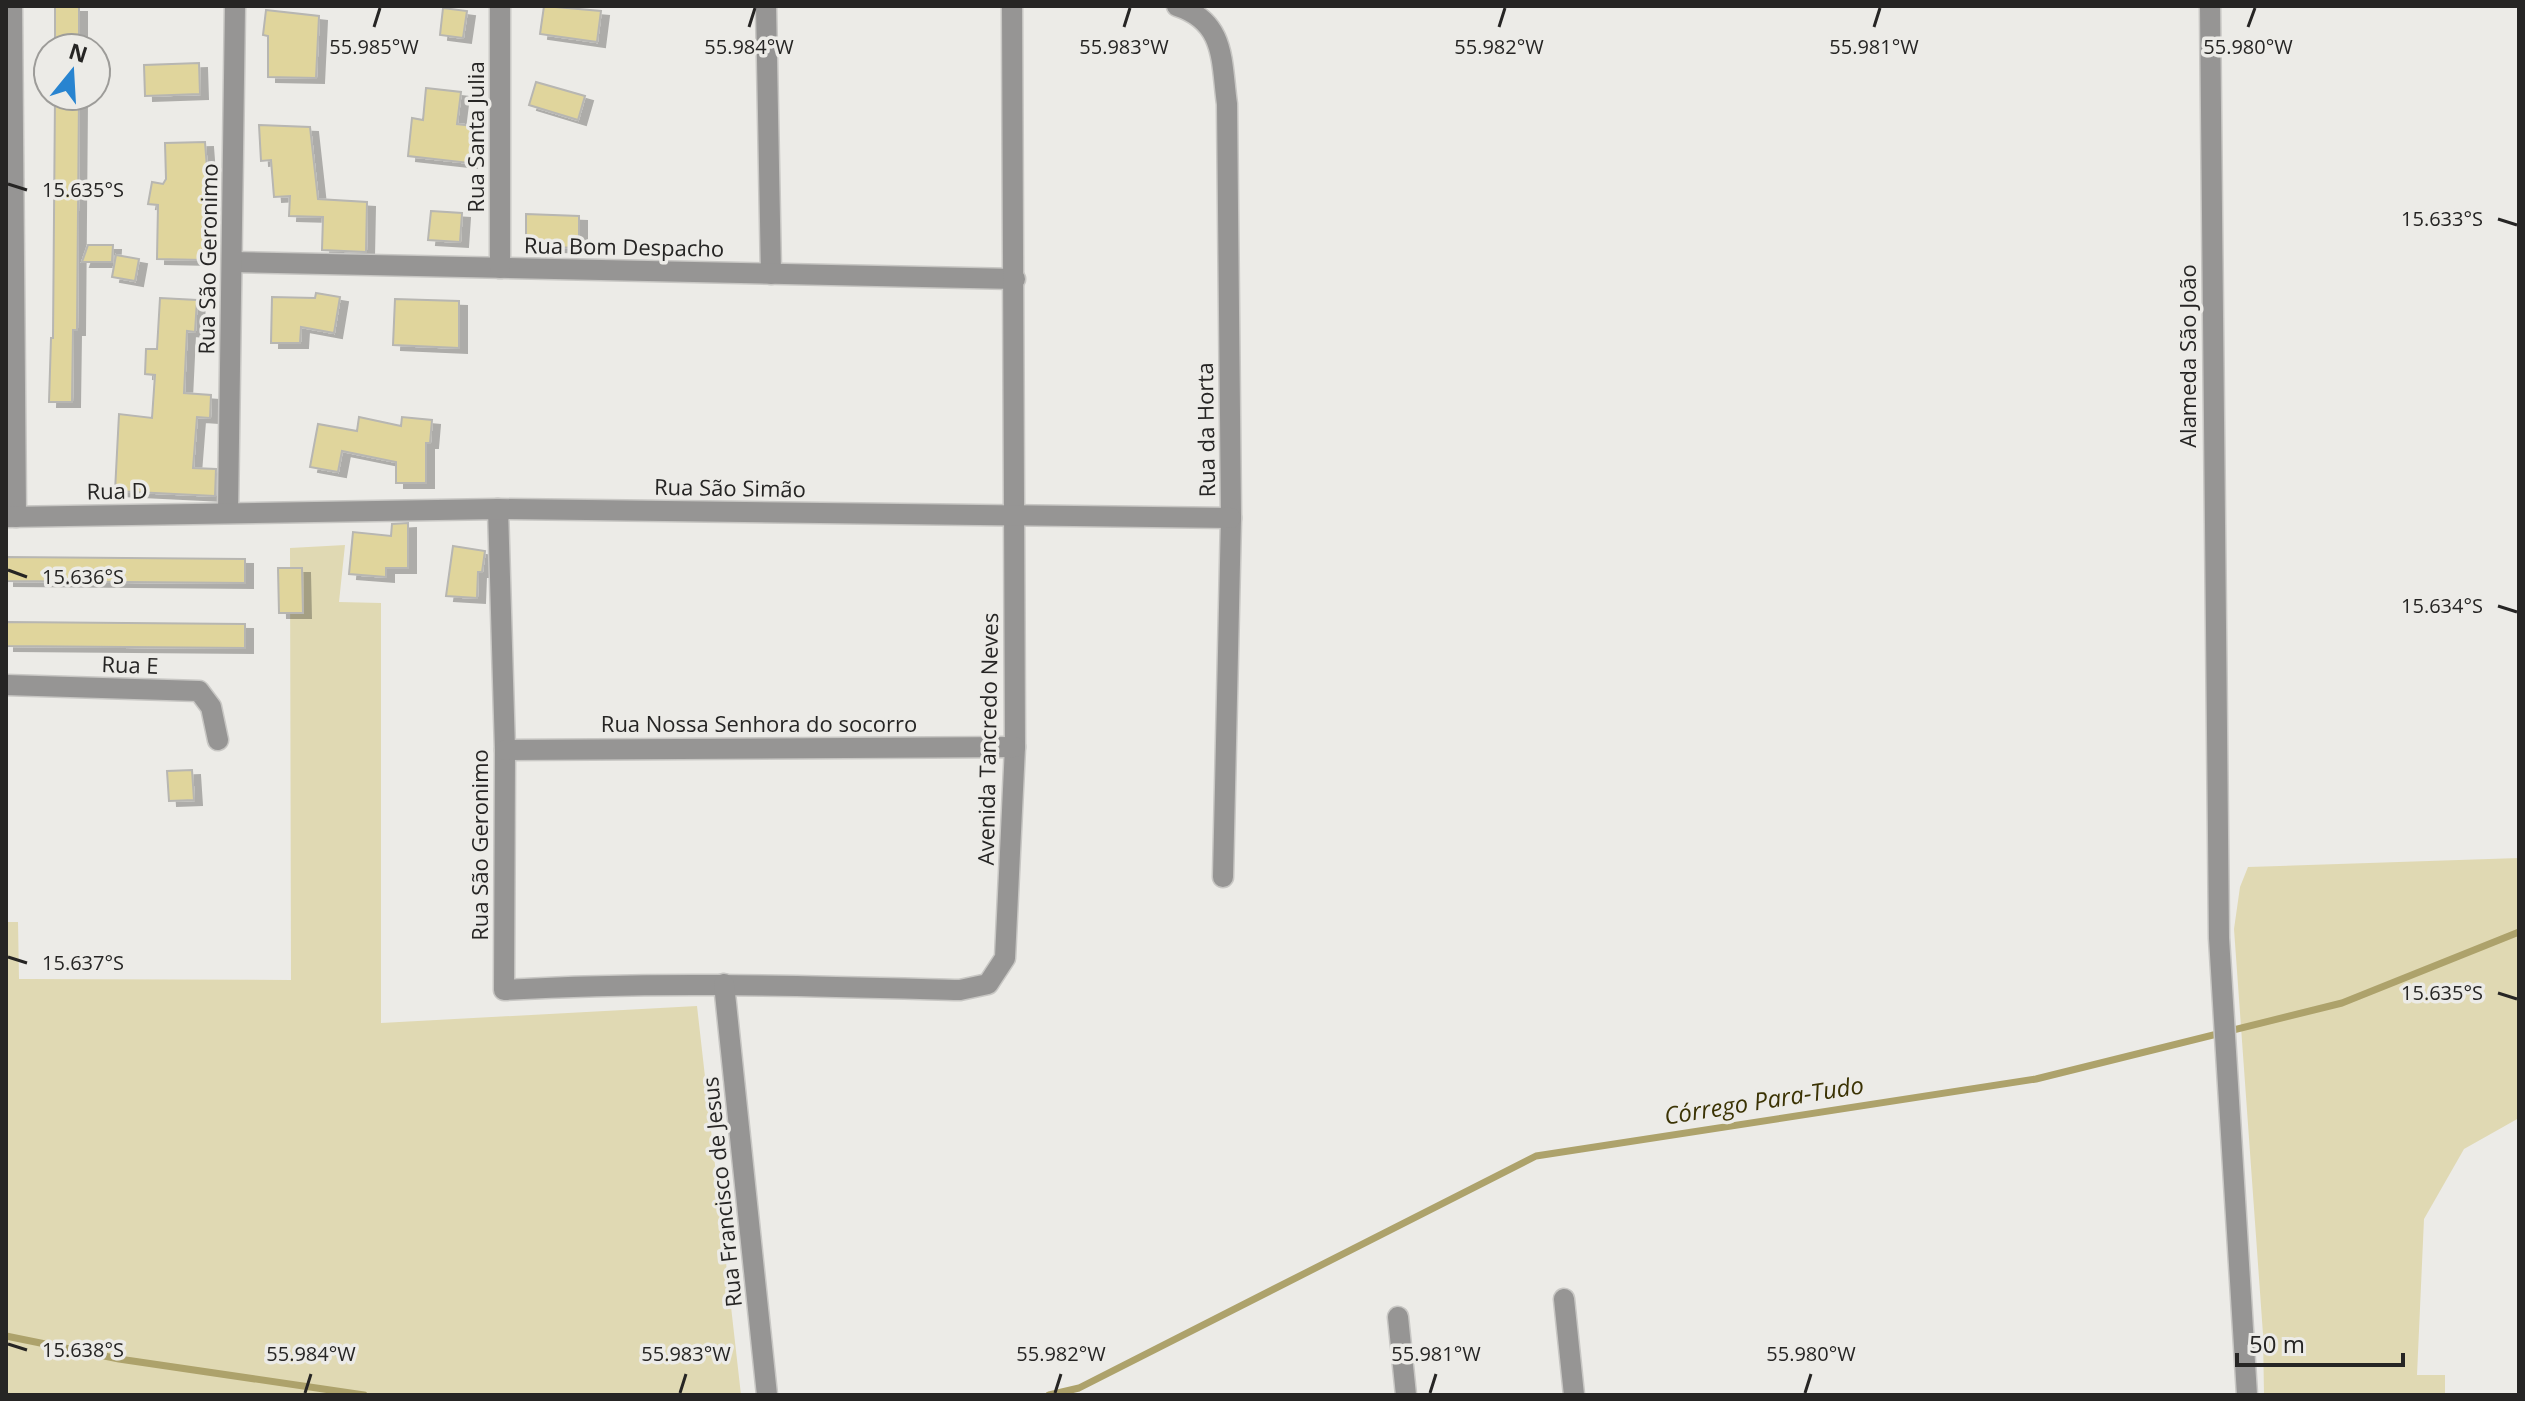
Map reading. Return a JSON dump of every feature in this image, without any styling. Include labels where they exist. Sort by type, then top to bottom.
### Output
[{"type":"street","points":[[11,517],[12,6]]},
{"type":"street","name":"Rua São Geronimo","points":[[228,513],[235,6]]},
{"type":"street","name":"Rua Santa Julia","points":[[500,6],[500,268]]},
{"type":"street","points":[[766,6],[771,274]]},
{"type":"street","name":"Avenida Tancredo Neves","points":[[504,990],[616,984],[724,984],[960,990],[988,984],[1005,958],[1015,747],[1012,6]]},
{"type":"street","name":"Rua da Horta","points":[[1177,6],[1194,12],[1218,37],[1227,104],[1231,518],[1223,877]]},
{"type":"street","name":"Alameda São João","points":[[2210,6],[2214,705],[2219,938],[2247,1395]]},
{"type":"street","name":"Rua Bom Despacho","points":[[233,262],[1015,279]]},
{"type":"street","name":"Rua São Geronimo","points":[[498,509],[505,750],[504,990]]},
{"type":"street","name":"Rua São Simão","points":[[228,513],[498,509],[1231,518]]},
{"type":"street","name":"Rua D","points":[[11,517],[228,513]]},
{"type":"street","name":"Rua E","points":[[6,685],[199,691],[211,707],[218,740]]},
{"type":"street","name":"Rua Nossa Senhora do socorro","points":[[505,750],[1015,747]]},
{"type":"street","name":"Rua Francisco de Jesus","points":[[724,984],[767,1395]]},
{"type":"street","points":[[1564,1299],[1574,1395]]},
{"type":"street","points":[[1398,1317],[1406,1395]]},
{"type":"shaded area","points":[[345,545],[339,602],[381,603],[381,1023],[697,1006],[741,1395],[6,1395],[6,922],[18,922],[19,979],[291,980],[290,548]]},
{"type":"shaded area","points":[[2519,858],[2519,1118],[2464,1149],[2424,1219],[2417,1375],[2445,1375],[2445,1395],[2264,1395],[2263,1334],[2234,929],[2240,887],[2248,867]]},
{"type":"building","points":[[544,6],[601,11],[597,42],[540,34]]},
{"type":"building","points":[[55,7],[79,7],[79,32],[55,32]]},
{"type":"building","points":[[443,8],[467,11],[463,38],[440,35]]},
{"type":"building","points":[[266,10],[319,16],[316,78],[268,77],[268,36],[263,35]]},
{"type":"building","points":[[199,63],[200,94],[145,96],[144,65]]},
{"type":"building","points":[[536,82],[585,96],[578,120],[529,105]]},
{"type":"building","points":[[426,88],[461,92],[457,124],[474,126],[469,163],[408,156],[412,118],[423,120]]},
{"type":"building","points":[[55,112],[79,112],[77,330],[73,330],[72,402],[49,402],[53,338]]},
{"type":"building","points":[[259,125],[310,127],[318,199],[367,202],[366,252],[322,250],[323,217],[289,216],[290,196],[274,197],[271,160],[261,161]]},
{"type":"building","points":[[205,142],[208,181],[204,260],[157,259],[158,205],[148,204],[152,182],[163,184],[166,179],[165,143]]},
{"type":"building","points":[[431,211],[462,213],[460,242],[428,240]]},
{"type":"building","points":[[526,214],[579,216],[579,248],[526,246]]},
{"type":"building","points":[[88,245],[113,245],[112,262],[82,262]]},
{"type":"building","points":[[116,255],[139,259],[135,281],[112,277]]},
{"type":"building","points":[[316,293],[340,297],[334,333],[301,327],[300,343],[271,343],[272,297],[315,298]]},
{"type":"building","points":[[160,298],[197,300],[195,332],[187,331],[184,393],[211,395],[210,418],[197,417],[193,468],[216,469],[215,496],[115,491],[119,414],[152,418],[155,375],[145,374],[146,349],[157,349]]},
{"type":"building","points":[[395,299],[459,301],[459,348],[393,345]]},
{"type":"building","points":[[359,417],[401,426],[402,417],[432,420],[430,443],[426,443],[426,483],[396,483],[396,462],[342,451],[338,472],[310,467],[318,424],[357,431]]},
{"type":"building","points":[[408,523],[408,568],[386,568],[386,577],[349,574],[353,532],[391,536],[392,524]]},
{"type":"building","points":[[453,546],[485,551],[482,572],[478,572],[477,598],[446,596]]},
{"type":"building","points":[[6,557],[245,559],[245,583],[6,581]]},
{"type":"building","points":[[278,568],[302,568],[303,613],[279,613]]},
{"type":"building","points":[[6,622],[245,624],[245,648],[6,646]]},
{"type":"building","points":[[192,770],[194,800],[169,801],[167,771]]},
{"type":"waterway","name":"Córrego Para-Tudo","points":[[1049,1395],[1079,1388],[1536,1156],[2036,1079],[2342,1003],[2519,932]]},
{"type":"waterway","name":"Córrego Para-Tudo","points":[[6,1336],[119,1359],[364,1395]]}]
